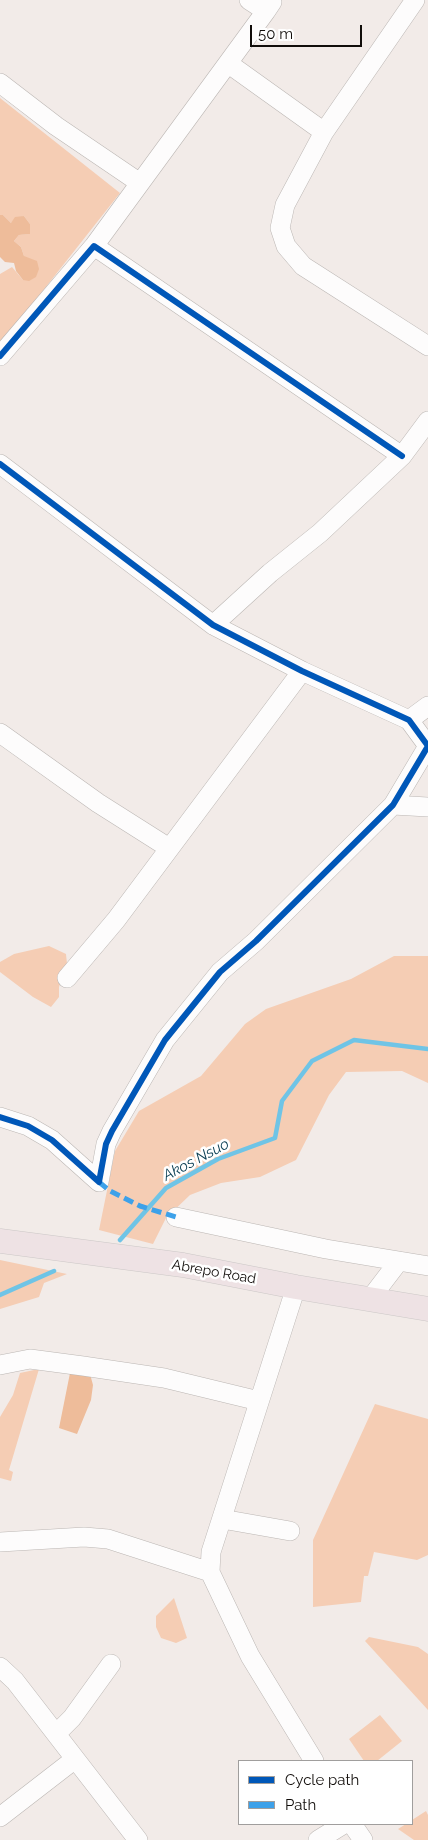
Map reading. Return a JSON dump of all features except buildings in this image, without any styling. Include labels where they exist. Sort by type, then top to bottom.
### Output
[{"type":"main road","name":"Abrepo Road","points":[[0,1241],[183,1265],[296,1287],[428,1309]]},
{"type":"street","points":[[0,356],[94,246],[229,64],[270,5],[249,0]]},
{"type":"street","points":[[415,0],[324,132],[285,205],[280,228],[286,246],[303,266],[428,346]]},
{"type":"street","points":[[229,64],[324,132]]},
{"type":"street","points":[[0,82],[56,126],[140,183]]},
{"type":"street","points":[[94,246],[402,456]]},
{"type":"street","points":[[213,625],[270,573],[320,533],[402,456],[428,421]]},
{"type":"street","points":[[0,464],[213,625],[302,671],[409,720],[428,746],[393,805],[256,942],[220,972],[165,1040],[106,1144],[99,1182],[52,1140],[28,1126],[0,1116]]},
{"type":"street","points":[[67,978],[116,920],[302,671]]},
{"type":"street","points":[[409,720],[428,706]]},
{"type":"street","points":[[0,733],[98,803],[169,848]]},
{"type":"street","points":[[393,805],[428,807]]},
{"type":"street","points":[[176,1217],[326,1249],[428,1266]]},
{"type":"street","points":[[370,1299],[400,1261]]},
{"type":"street","points":[[296,1287],[211,1552],[210,1572],[250,1656],[313,1760]]},
{"type":"street","points":[[0,1366],[30,1359],[164,1378],[259,1400]]},
{"type":"street","points":[[222,1519],[290,1531]]},
{"type":"street","points":[[0,1542],[84,1537],[108,1539],[210,1572]]},
{"type":"street","points":[[56,1734],[72,1718],[111,1664]]},
{"type":"street","points":[[0,1666],[15,1681],[138,1840]]},
{"type":"street","points":[[0,1817],[75,1759]]},
{"type":"street","points":[[318,1840],[342,1825]]},
{"type":"street","points":[[353,1825],[363,1840]]},
{"type":"shaded area","points":[[0,98],[120,193],[0,345],[0,274],[12,267],[23,280],[24,256],[21,247],[14,241],[19,235],[29,234],[30,224],[24,216],[11,223],[3,215],[0,215]]},
{"type":"shaded area","points":[[0,215],[3,215],[11,223],[15,217],[24,216],[30,224],[30,234],[19,235],[14,241],[21,247],[24,256],[37,261],[39,269],[36,277],[29,281],[23,280],[16,271],[14,263],[5,262],[0,257]]},
{"type":"shaded area","points":[[49,946],[66,954],[67,964],[59,987],[59,997],[51,1007],[33,997],[0,972],[0,962],[14,954]]},
{"type":"shaded area","points":[[394,956],[428,956],[428,1083],[402,1071],[346,1072],[329,1095],[296,1160],[260,1177],[221,1183],[190,1195],[166,1218],[153,1244],[99,1230],[115,1151],[139,1111],[201,1076],[245,1024],[266,1009],[351,979]]},
{"type":"shaded area","points":[[0,1260],[67,1274],[44,1283],[39,1297],[0,1309]]},
{"type":"shaded area","points":[[39,1369],[9,1470],[13,1472],[11,1481],[0,1478],[0,1417],[13,1395],[20,1373]]},
{"type":"shaded area","points":[[70,1373],[90,1374],[93,1385],[91,1400],[77,1434],[59,1428]]},
{"type":"shaded area","points":[[375,1404],[428,1419],[428,1555],[417,1560],[374,1552],[368,1576],[364,1576],[361,1602],[313,1607],[313,1540]]},
{"type":"shaded area","points":[[174,1598],[187,1638],[176,1643],[161,1638],[156,1627],[156,1616]]},
{"type":"shaded area","points":[[369,1637],[418,1647],[428,1654],[428,1710],[365,1641]]},
{"type":"shaded area","points":[[380,1715],[402,1741],[378,1760],[363,1760],[349,1739]]},
{"type":"shaded area","points":[[426,1811],[428,1815],[428,1840],[414,1840],[398,1829],[404,1825],[413,1825],[413,1819]]},
{"type":"waterway","name":"Akos Nsuo","points":[[120,1240],[166,1188],[218,1159],[275,1138],[282,1101],[312,1061],[354,1040],[428,1049]]},
{"type":"waterway","name":"Akos Nsuo","points":[[0,1295],[54,1271]]},
{"type":"marked path","points":[[99,1182],[110,1191],[140,1206],[176,1217]]},
{"type":"cycle path","points":[[0,356],[94,246],[402,456]]},
{"type":"cycle path","points":[[0,464],[213,625],[302,671],[409,720],[428,746]]},
{"type":"cycle path","points":[[0,1117],[28,1126],[52,1140],[99,1182],[106,1144],[112,1131],[165,1040],[220,972],[256,941],[393,805],[428,746]]}]
